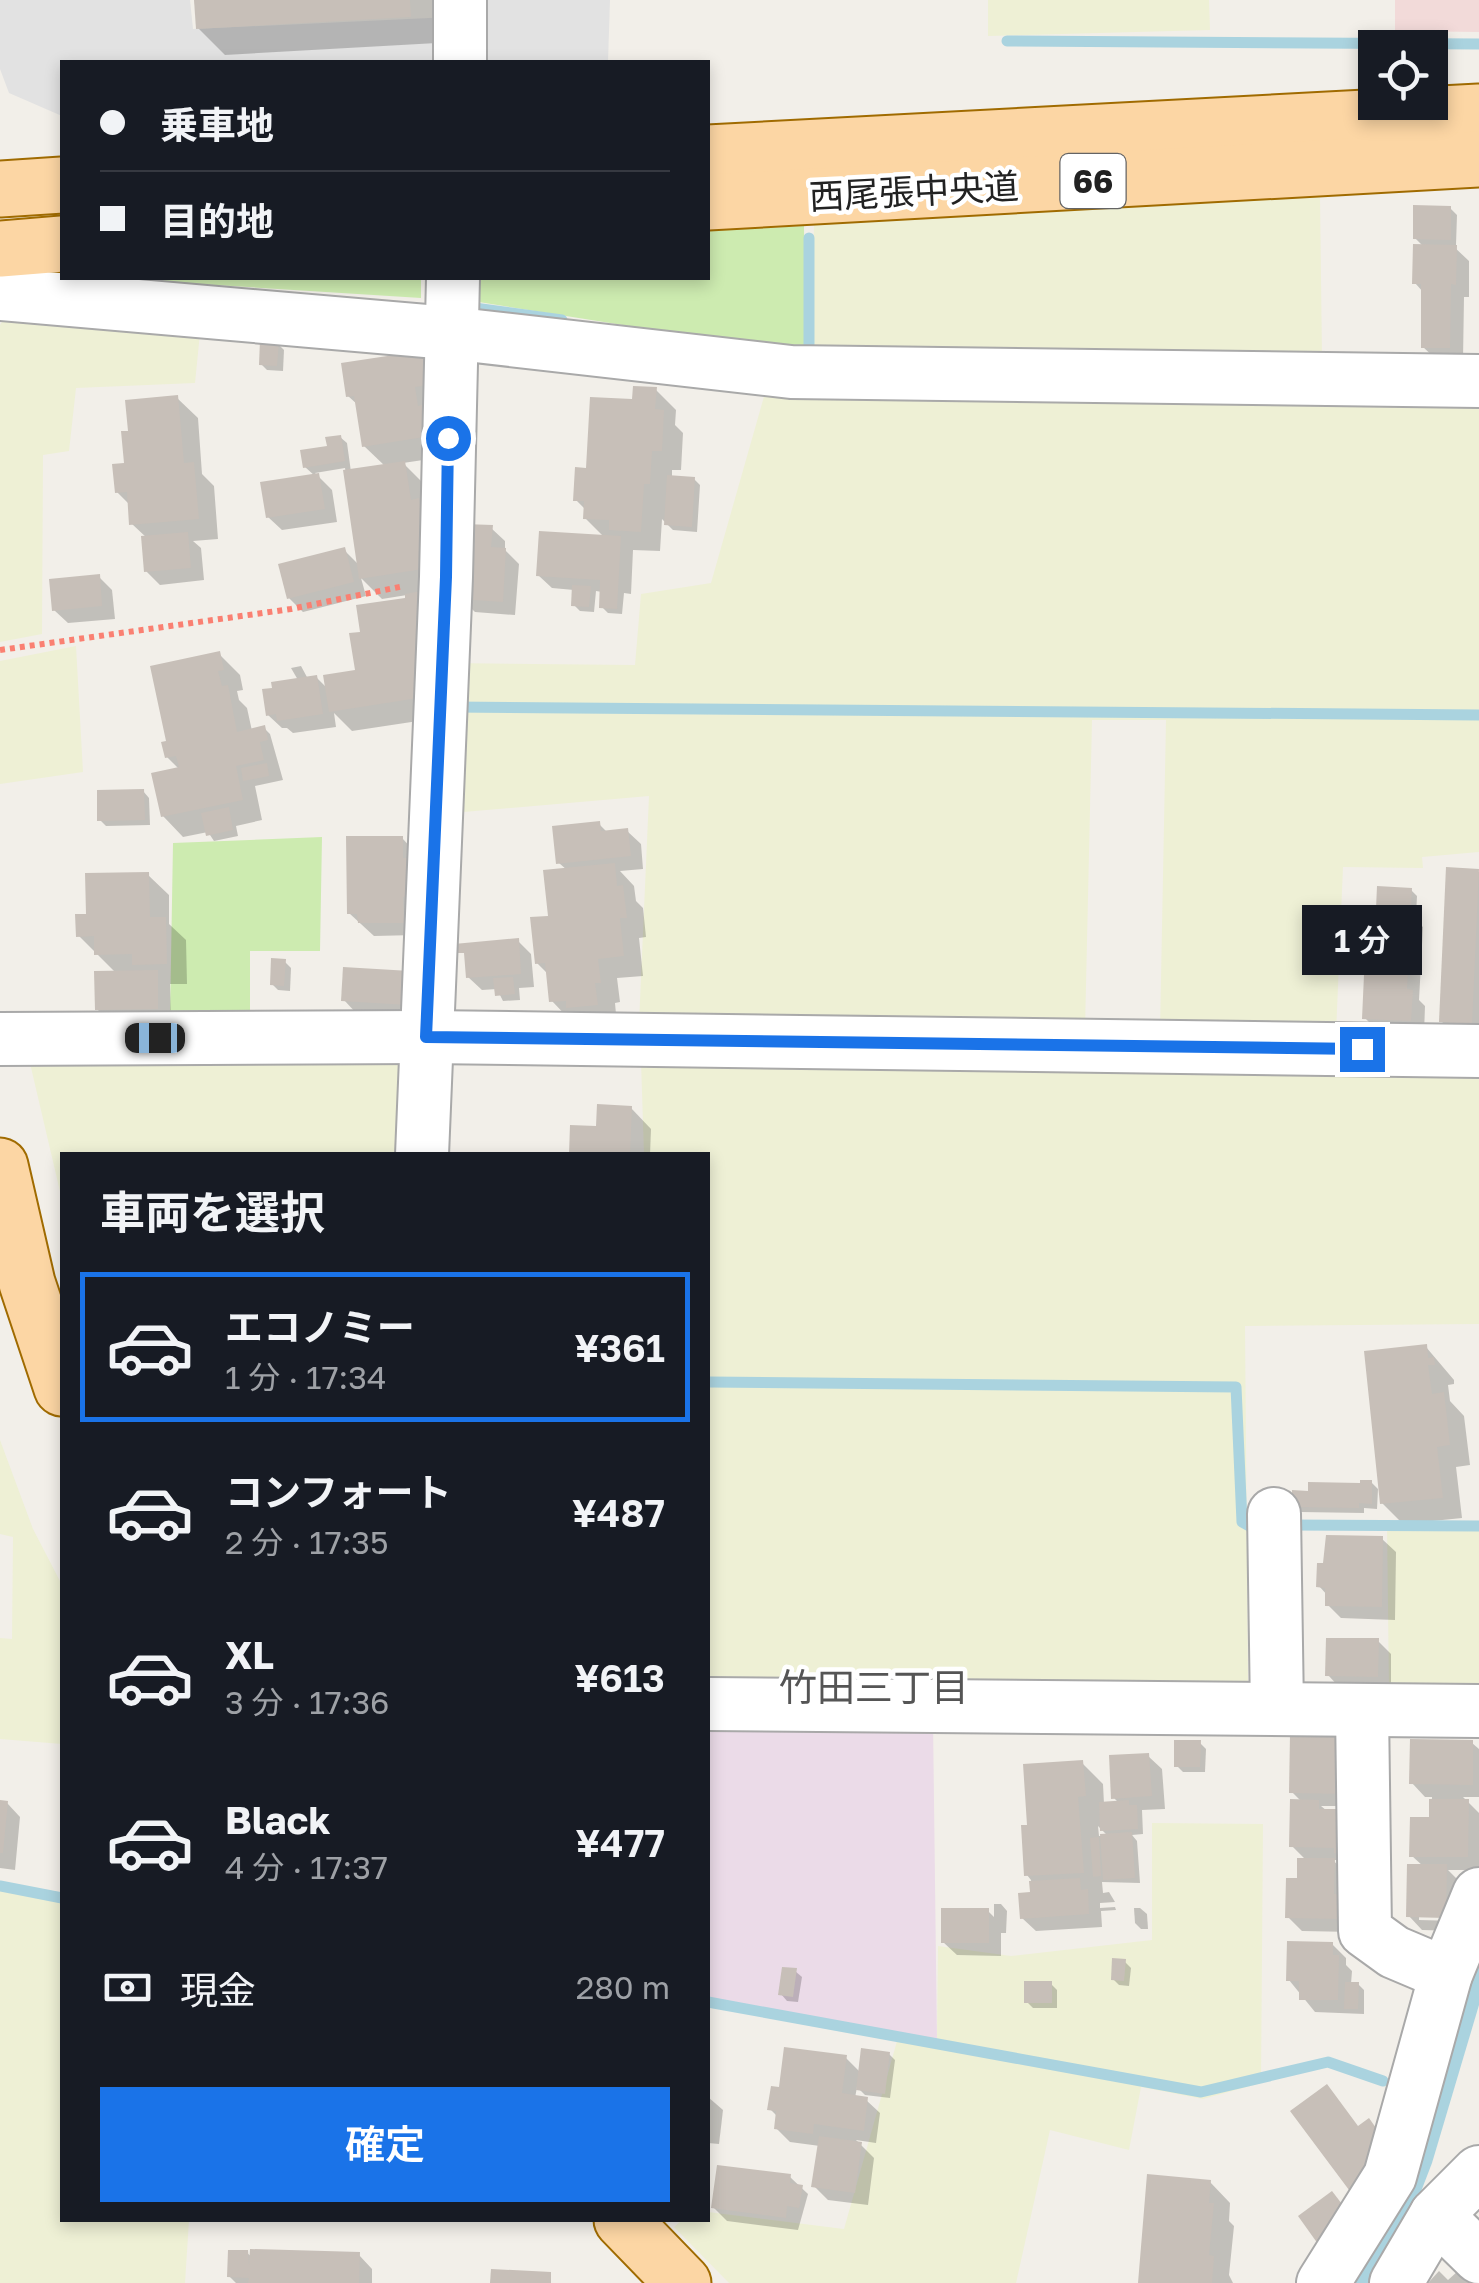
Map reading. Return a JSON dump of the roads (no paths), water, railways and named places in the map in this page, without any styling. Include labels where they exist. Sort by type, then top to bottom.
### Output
[{"type":"main road","name":"西尾張中央道","points":[[710,153],[1479,112]]},
{"type":"main road","name":"西尾張中央道","points":[[710,202],[1479,160]]},
{"type":"main road","points":[[0,189],[60,185]]},
{"type":"main road","points":[[0,249],[60,244]]},
{"type":"main road","points":[[0,1166],[13,1288],[60,1384]]},
{"type":"main road","points":[[624,2222],[684,2283]]},
{"type":"street","points":[[460,0],[460,60]]},
{"type":"street","points":[[422,1152],[446,577],[453,280]]},
{"type":"street","points":[[0,294],[449,333],[791,372],[1479,381]]},
{"type":"street","points":[[0,1039],[426,1037],[1479,1051]]},
{"type":"street","points":[[1274,1514],[1277,1709]]},
{"type":"street","points":[[710,1704],[1479,1711]]},
{"type":"street","points":[[1362,1710],[1365,1932],[1394,1952],[1446,1974]]},
{"type":"street","points":[[1323,2283],[1390,2176],[1446,1974],[1479,1894]]},
{"type":"street","points":[[1396,2283],[1436,2215],[1479,2172]]},
{"type":"street","points":[[1436,2215],[1479,2257]]},
{"type":"water","points":[[1479,1936],[1479,2005],[1432,2163],[1412,2215],[1371,2283],[1338,2283]]},
{"type":"waterway","points":[[1007,41],[1479,44]]},
{"type":"waterway","points":[[803,351],[809,352],[809,238]]},
{"type":"waterway","points":[[467,307],[562,320]]},
{"type":"waterway","points":[[453,707],[1479,715]]},
{"type":"waterway","points":[[710,1382],[1236,1387],[1242,1522],[1251,1527]]},
{"type":"waterway","points":[[1288,1525],[1479,1526]]},
{"type":"waterway","points":[[0,1886],[60,1898]]},
{"type":"waterway","points":[[710,2002],[1201,2092],[1328,2062],[1383,2081]]},
{"type":"district","name":"竹田三丁目","points":[[874,1686]]}]
